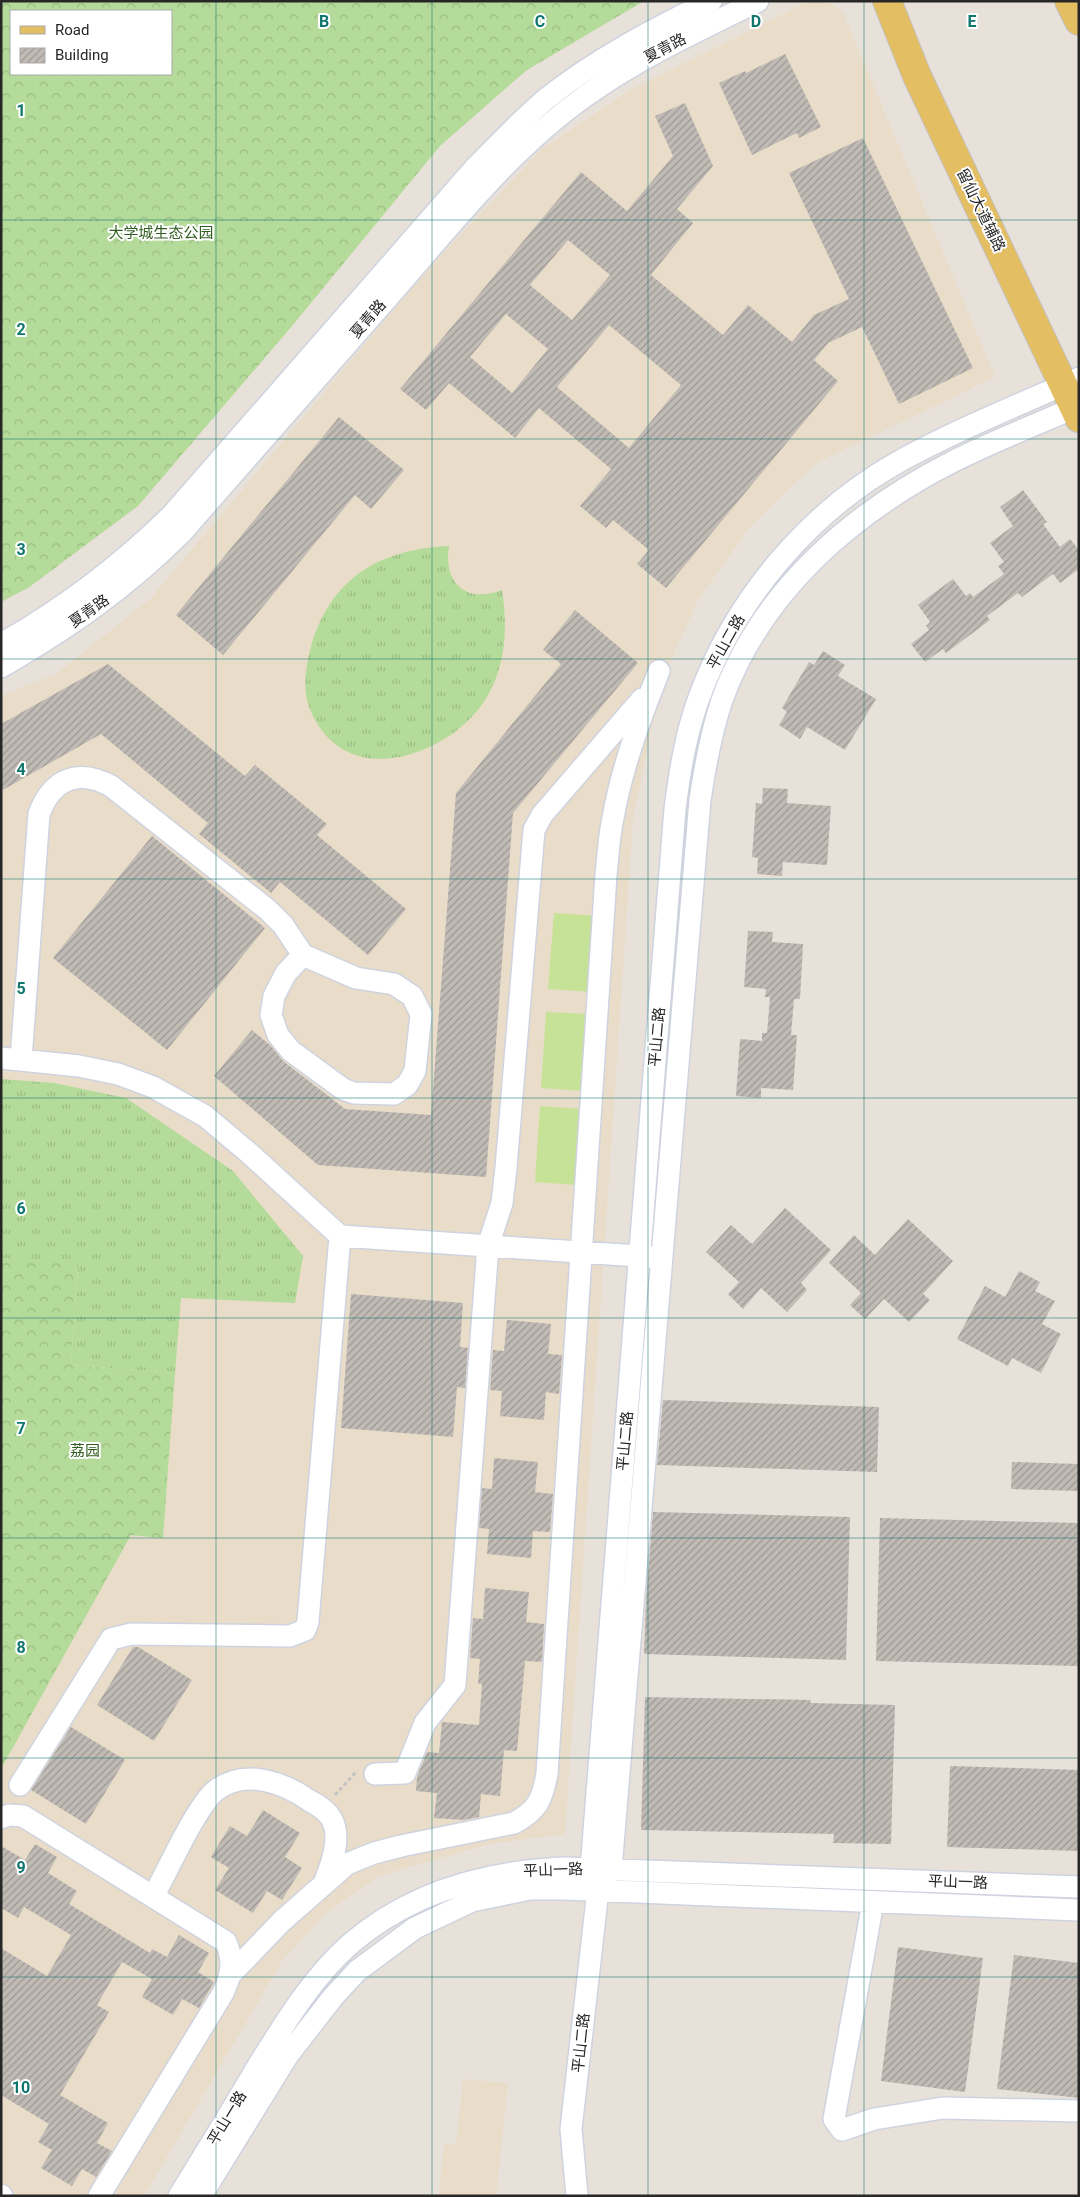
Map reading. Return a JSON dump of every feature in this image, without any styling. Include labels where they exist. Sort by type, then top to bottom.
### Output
[{"type":"main road","name":"留仙大道辅路","points":[[887,1],[917,76],[1076,393]]},
{"type":"main road","name":"留仙大道辅路","points":[[905,1],[928,62],[1076,393]]},
{"type":"main road","points":[[1069,1],[1079,21]]},
{"type":"street","name":"夏青路","points":[[1,644],[88,589],[119,565],[165,522],[474,168],[522,121],[546,100],[598,63],[673,19],[711,1]]},
{"type":"street","name":"夏青路","points":[[1,667],[108,600],[177,538],[460,214],[518,153],[550,124],[620,73],[670,45],[758,1]]},
{"type":"street","name":"平山二路","points":[[601,1869],[640,1256],[681,768],[694,714],[714,660],[737,620],[784,555],[820,518],[859,488],[899,462],[934,444],[1076,393]]},
{"type":"street","name":"平山二路","points":[[576,2196],[571,2129],[601,1869],[662,1257],[700,800],[707,753],[722,699],[744,653],[771,608],[805,568],[843,532],[917,481],[1076,393]]},
{"type":"street","points":[[99,2196],[223,1993],[231,1974],[257,1945],[325,1881],[347,1864],[374,1852],[514,1822],[528,1815],[537,1806],[543,1793],[546,1774],[606,875],[612,819],[634,737],[656,679],[542,814],[534,830],[506,1168],[502,1203],[488,1246],[455,1685],[425,1723],[405,1773],[375,1774]]},
{"type":"street","points":[[302,955],[286,973],[274,996],[271,1015],[278,1035],[291,1051],[342,1089],[354,1093],[394,1094],[407,1085],[415,1071],[421,1014],[412,996],[394,984],[356,978],[302,955],[283,925],[268,910],[112,786],[98,778],[82,775],[66,781],[43,802],[38,814],[11,1059],[79,1066],[118,1074],[153,1087],[205,1116],[249,1153],[340,1236],[662,1257]]},
{"type":"street","points":[[20,1785],[111,1639],[131,1634],[290,1636],[305,1630],[308,1622],[340,1236]]},
{"type":"street","points":[[153,1897],[199,1813],[214,1792],[229,1782],[249,1779],[274,1782],[294,1789],[323,1809],[331,1819],[334,1833],[334,1858],[325,1881]]},
{"type":"street","points":[[1,1818],[9,1815],[23,1816],[226,1942],[232,1956],[231,1974]]},
{"type":"street","name":"平山一路","points":[[179,2196],[282,2027],[325,1970],[348,1946],[376,1924],[403,1908],[437,1892],[473,1879],[530,1870],[601,1869],[1079,1887]]},
{"type":"street","name":"平山一路","points":[[201,2196],[288,2055],[309,2026],[357,1971],[415,1928],[472,1901],[530,1889],[598,1890],[1079,1910]]},
{"type":"street","points":[[873,1902],[834,2119],[842,2130],[874,2119],[943,2108],[1079,2111]]},
{"type":"path","points":[[323,1809],[357,1771],[375,1774]]},
{"type":"shaded area","points":[[809,1],[825,1],[842,10],[995,377],[816,463],[749,528],[698,600],[671,660],[651,730],[633,820],[565,1834],[490,1844],[379,1876],[326,1913],[282,1961],[144,2196],[1,2196],[1,696],[56,674],[151,598],[431,266],[542,149],[628,91]]},
{"type":"shaded area","points":[[463,2079],[508,2083],[496,2196],[439,2196],[444,2144],[456,2145]]},
{"type":"green space","name":"大学城生态公园","points":[[1,1],[644,1],[527,70],[440,146],[292,326],[138,506],[28,588],[1,602]]},
{"type":"green space","points":[[449,546],[448,559],[450,570],[454,580],[460,587],[468,592],[478,594],[489,594],[502,590],[505,628],[504,647],[500,665],[486,699],[460,728],[440,741],[419,751],[398,757],[376,759],[356,755],[337,746],[321,730],[309,707],[305,686],[310,651],[318,626],[329,605],[343,587],[360,573],[379,562],[423,548]]},
{"type":"green space","points":[[554,913],[597,916],[591,992],[548,989]]},
{"type":"green space","points":[[546,1012],[590,1014],[584,1091],[541,1088]]},
{"type":"green space","points":[[1,1079],[54,1083],[126,1098],[233,1171],[303,1256],[295,1303],[181,1298],[175,1373],[71,1365],[78,1266],[1,1258]]},
{"type":"green space","points":[[540,1106],[583,1109],[577,1185],[535,1182]]},
{"type":"green space","name":"荔园","points":[[1,1258],[78,1265],[71,1365],[175,1373],[163,1538],[131,1535],[1,1769]]},
{"type":"building","points":[[785,54],[821,127],[799,138],[797,133],[752,155],[719,83],[745,71],[746,73]]},
{"type":"building","points":[[685,103],[713,166],[677,209],[693,223],[651,275],[723,335],[748,305],[792,342],[814,315],[849,299],[789,173],[863,138],[973,368],[899,404],[862,327],[828,343],[814,360],[838,381],[666,588],[637,564],[649,550],[613,520],[606,528],[580,506],[611,469],[539,408],[515,438],[449,383],[426,410],[400,389],[581,172],[627,211],[673,156],[655,116]],"holes":[[[568,240],[610,275],[572,320],[530,285]],[[506,314],[548,349],[512,393],[470,357]],[[609,325],[681,385],[629,448],[557,387]]]},
{"type":"building","points":[[339,417],[404,470],[371,509],[355,495],[223,655],[176,615]]},
{"type":"building","points":[[1023,490],[1047,522],[1043,524],[1060,547],[1070,539],[1079,550],[1079,569],[1060,583],[1053,574],[1022,597],[1018,593],[987,616],[990,620],[946,653],[943,649],[925,662],[911,644],[929,630],[926,626],[930,622],[918,605],[953,579],[966,596],[970,593],[973,597],[1004,574],[998,566],[1004,562],[990,543],[1013,526],[1000,507]]},
{"type":"building","points":[[575,610],[638,663],[513,813],[486,1177],[318,1165],[214,1076],[252,1030],[271,1046],[283,1061],[345,1109],[431,1115],[456,793],[561,664],[543,650]]},
{"type":"building","points":[[823,651],[845,665],[838,676],[876,699],[845,750],[807,727],[800,739],[779,725],[787,712],[782,708],[809,662],[814,665]]},
{"type":"building","points":[[108,664],[245,776],[255,765],[327,824],[317,835],[406,909],[368,955],[280,882],[271,893],[199,834],[208,823],[101,734],[1,791],[1,724]]},
{"type":"building","points":[[763,788],[788,789],[787,803],[831,806],[827,865],[783,862],[782,876],[757,874],[758,858],[752,857],[756,803],[762,804]]},
{"type":"building","points":[[152,836],[265,928],[167,1050],[53,958]]},
{"type":"building","points":[[748,931],[773,932],[772,942],[803,944],[800,999],[794,999],[791,1035],[797,1035],[793,1090],[761,1088],[761,1098],[736,1096],[740,1039],[762,1041],[762,1033],[767,1033],[770,997],[765,997],[766,989],[744,987]]},
{"type":"building","points":[[785,1208],[831,1250],[801,1283],[807,1290],[787,1312],[761,1288],[743,1309],[728,1294],[739,1282],[706,1252],[731,1225],[752,1244]]},
{"type":"building","points":[[908,1219],[953,1261],[923,1294],[930,1300],[909,1322],[884,1299],[865,1319],[850,1305],[861,1293],[829,1263],[854,1235],[875,1255]]},
{"type":"building","points":[[1019,1271],[1040,1282],[1035,1291],[1055,1301],[1042,1324],[1061,1334],[1041,1373],[1012,1358],[1008,1366],[957,1339],[985,1286],[1005,1297]]},
{"type":"building","points":[[351,1294],[463,1303],[460,1347],[468,1348],[465,1388],[457,1387],[453,1437],[341,1428]]},
{"type":"building","points":[[507,1320],[551,1324],[548,1354],[562,1355],[559,1394],[546,1392],[544,1420],[500,1416],[502,1391],[490,1390],[493,1350],[504,1351]]},
{"type":"building","points":[[663,1400],[879,1407],[877,1472],[657,1465]]},
{"type":"building","points":[[494,1458],[538,1462],[535,1492],[553,1494],[550,1532],[533,1531],[531,1558],[487,1554],[489,1529],[479,1528],[482,1488],[492,1489]]},
{"type":"building","points":[[1012,1462],[1079,1464],[1079,1491],[1011,1489]]},
{"type":"building","points":[[653,1512],[850,1517],[846,1660],[644,1654]]},
{"type":"building","points":[[880,1518],[1079,1523],[1078,1666],[876,1661]]},
{"type":"building","points":[[485,1588],[529,1592],[526,1622],[544,1624],[542,1662],[525,1661],[517,1751],[504,1750],[500,1796],[481,1794],[479,1817],[464,1820],[434,1818],[437,1793],[416,1791],[417,1777],[427,1752],[439,1753],[442,1722],[479,1725],[482,1684],[478,1684],[480,1659],[470,1658],[473,1618],[483,1619]]},
{"type":"building","points":[[133,1647],[138,1647],[192,1680],[154,1741],[97,1705]]},
{"type":"building","points":[[645,1697],[811,1700],[810,1703],[895,1705],[891,1844],[833,1843],[834,1834],[641,1830]]},
{"type":"building","points":[[71,1727],[125,1760],[86,1824],[31,1790]]},
{"type":"building","points":[[950,1766],[1079,1770],[1079,1851],[947,1847]]},
{"type":"building","points":[[263,1810],[300,1833],[285,1857],[302,1868],[282,1900],[267,1891],[253,1913],[215,1890],[229,1868],[211,1857],[230,1826],[247,1836]]},
{"type":"building","points":[[35,1844],[57,1857],[48,1873],[77,1891],[69,1904],[150,1953],[152,1949],[167,1957],[179,1935],[209,1953],[198,1972],[214,1982],[199,2008],[182,1999],[173,2015],[142,1997],[152,1979],[122,1962],[97,2005],[109,2012],[60,2095],[108,2123],[97,2143],[112,2151],[96,2177],[82,2169],[72,2186],[41,2168],[52,2150],[38,2142],[49,2124],[1,2095],[1,1948],[47,1976],[71,1935],[24,1907],[18,1918],[1,1908],[1,1846],[25,1860]]},
{"type":"building","points":[[898,1947],[983,1958],[965,2092],[881,2081]]},
{"type":"building","points":[[1014,1955],[1079,1963],[1079,2098],[997,2089]]}]
